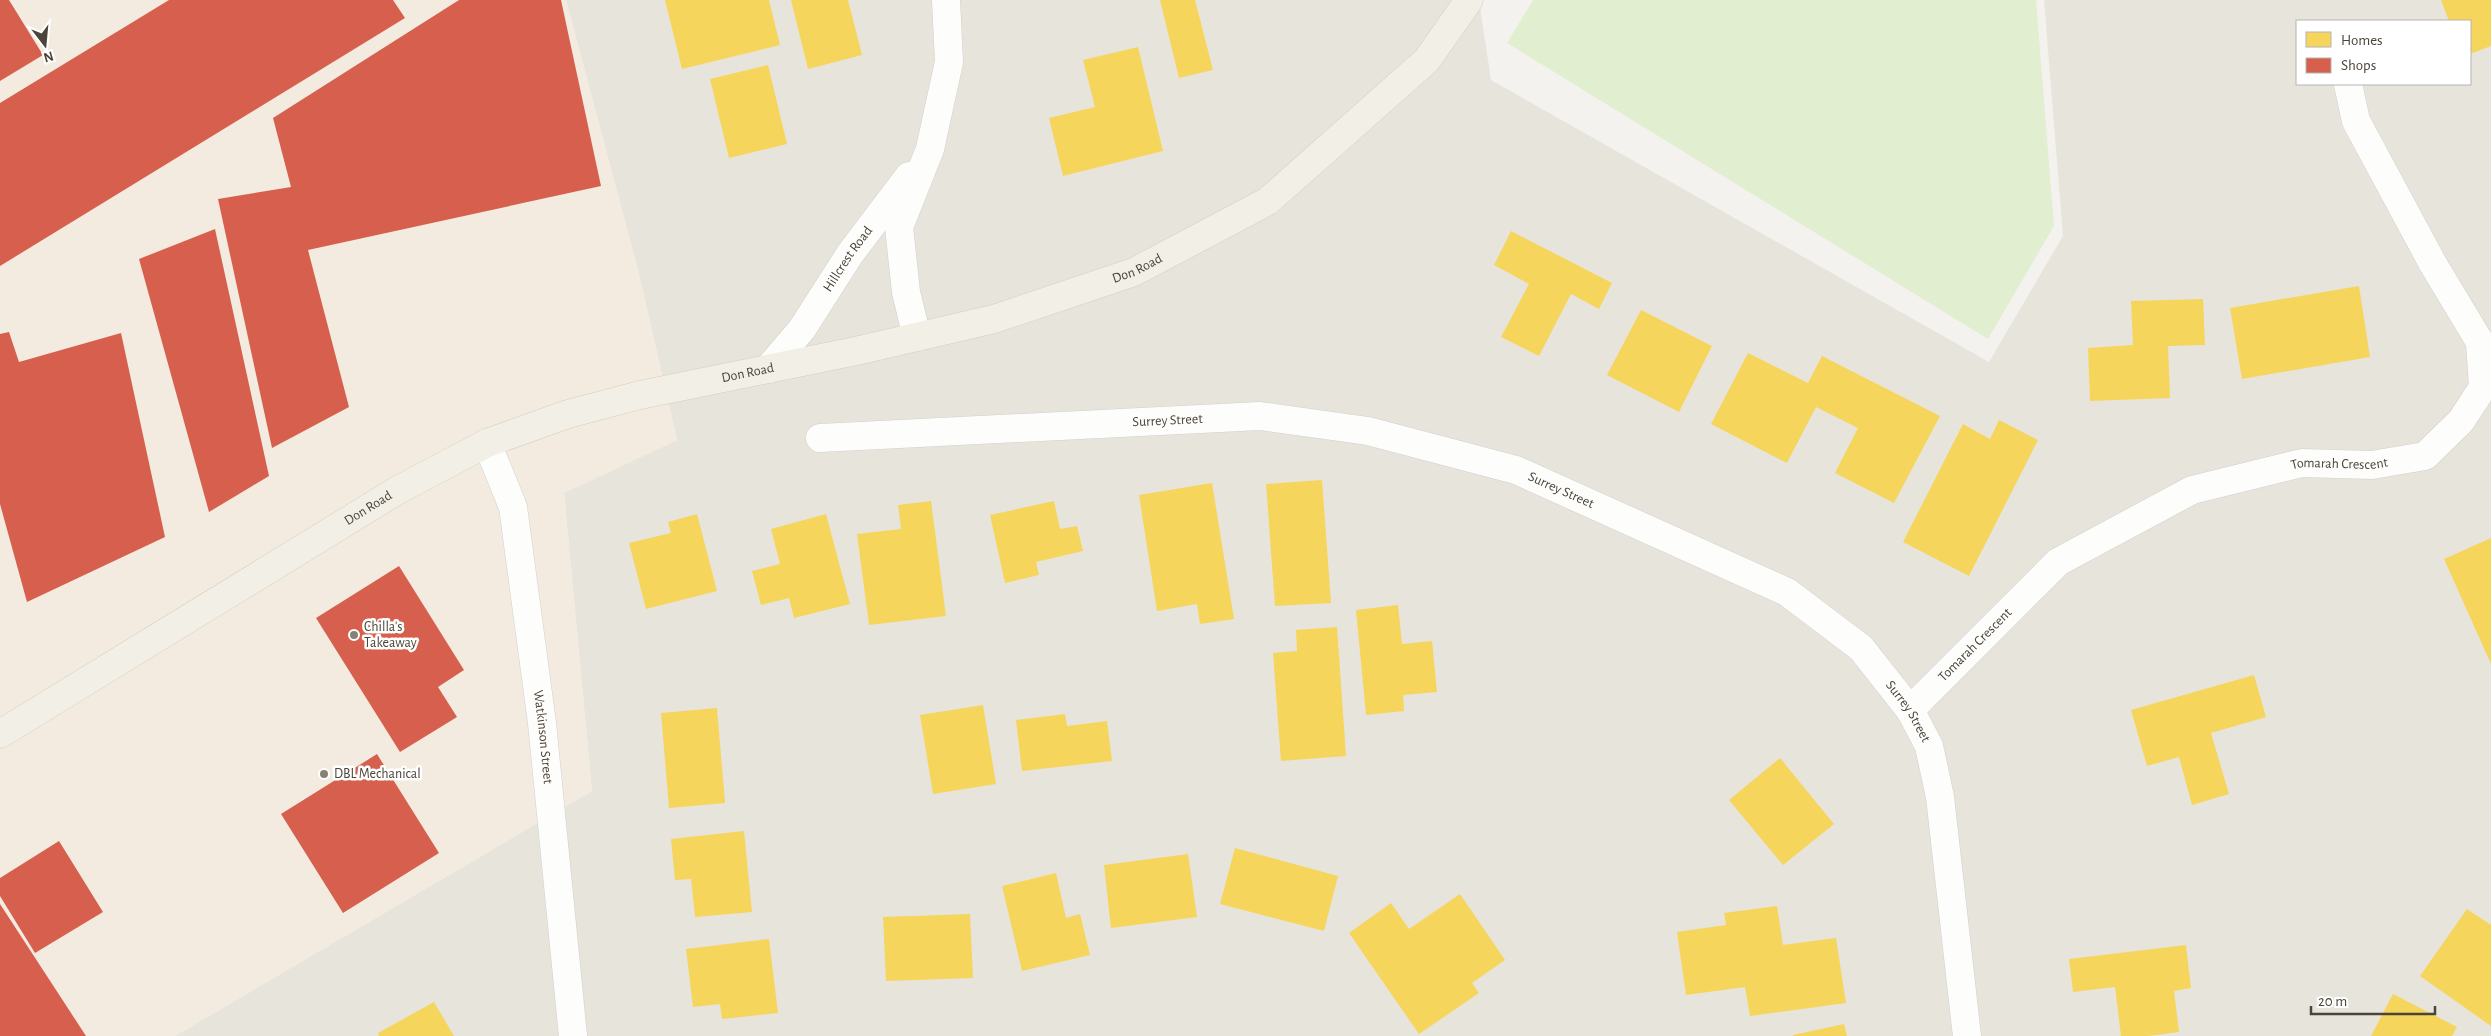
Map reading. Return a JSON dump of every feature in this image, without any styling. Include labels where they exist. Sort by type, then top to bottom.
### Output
[{"type":"main road","name":"Don Road","points":[[0,734],[398,490],[487,443],[568,414],[640,394],[768,369],[994,319],[1134,272],[1268,201],[1427,60],[1469,0]]},
{"type":"street","name":"Hillcrest Road","points":[[917,337],[906,292],[899,227],[930,149],[949,62],[946,0]]},
{"type":"street","name":"Tomarah Crescent","points":[[1910,710],[2058,562],[2192,490],[2302,463],[2372,464],[2425,456],[2461,421],[2483,387],[2480,342],[2433,264],[2356,121],[2348,85]]},
{"type":"street","name":"Hillcrest Road","points":[[768,369],[802,329],[850,254],[930,149]]},
{"type":"street","name":"Surrey Street","points":[[820,438],[1260,416],[1368,431],[1516,470],[1787,592],[1861,648],[1910,710],[1929,746],[1940,797],[1967,1036]]},
{"type":"street","name":"Watkinson Street","points":[[487,443],[513,507],[542,724],[572,1036]]},
{"type":"shaded area","points":[[0,0],[566,0],[638,270],[677,440],[564,493],[592,791],[175,1036],[0,1036]]},
{"type":"shaded area","points":[[566,0],[1479,0],[1491,80],[1989,362],[2063,236],[2044,0],[2491,0],[2491,1036],[175,1036],[592,791],[564,493],[677,440],[638,270]]},
{"type":"green space","points":[[1533,0],[2036,0],[2054,226],[1988,339],[1507,43]]},
{"type":"building: Homes","points":[[665,0],[769,0],[780,45],[682,69]]},
{"type":"building: Homes","points":[[791,0],[848,0],[862,55],[808,69]]},
{"type":"building: Homes","points":[[1160,0],[1195,0],[1213,70],[1179,78]]},
{"type":"building: Homes","points":[[2441,0],[2491,0],[2491,46],[2471,54],[2471,20],[2449,20]]},
{"type":"building: Homes","points":[[1138,47],[1163,151],[1063,176],[1049,118],[1095,107],[1083,60]]},
{"type":"building: Homes","points":[[768,65],[787,144],[729,158],[710,79]]},
{"type":"building: Homes","points":[[1511,231],[1612,283],[1599,309],[1571,294],[1539,356],[1501,337],[1529,284],[1494,265]]},
{"type":"building: Homes","points":[[2359,286],[2370,357],[2242,379],[2230,308]]},
{"type":"building: Homes","points":[[2203,299],[2205,345],[2168,346],[2170,398],[2090,401],[2088,348],[2133,345],[2131,301]]},
{"type":"building: Homes","points":[[1641,310],[1712,346],[1679,412],[1607,375]]},
{"type":"building: Homes","points":[[1748,353],[1808,383],[1822,356],[1940,416],[1894,503],[1835,473],[1858,428],[1816,407],[1787,463],[1711,424]]},
{"type":"building: Homes","points":[[1999,420],[2038,440],[1969,576],[1903,542],[1963,424],[1990,439]]},
{"type":"building: Homes","points":[[1322,480],[1331,603],[1275,606],[1266,484]]},
{"type":"building: Homes","points":[[1212,483],[1234,619],[1200,624],[1197,604],[1157,611],[1139,495]]},
{"type":"building: Homes","points":[[931,501],[946,616],[869,625],[857,534],[901,529],[898,505]]},
{"type":"building: Homes","points":[[1054,501],[1060,529],[1077,526],[1083,551],[1036,562],[1039,575],[1005,583],[990,515]]},
{"type":"building: Homes","points":[[697,514],[717,591],[646,609],[629,543],[671,533],[668,522]]},
{"type":"building: Homes","points":[[826,514],[850,604],[794,618],[789,598],[761,605],[752,571],[780,564],[771,529]]},
{"type":"building: Homes","points":[[2491,538],[2491,664],[2444,559]]},
{"type":"building: Homes","points":[[1398,605],[1402,644],[1432,641],[1437,692],[1403,695],[1404,711],[1366,715],[1356,610]]},
{"type":"building: Homes","points":[[1337,627],[1346,756],[1281,761],[1273,653],[1297,651],[1296,630]]},
{"type":"building: Homes","points":[[2254,675],[2266,717],[2211,733],[2229,794],[2192,805],[2179,757],[2147,766],[2131,710]]},
{"type":"building: Homes","points":[[983,705],[996,784],[933,794],[920,715]]},
{"type":"building: Homes","points":[[717,708],[725,803],[669,808],[661,713]]},
{"type":"building: Homes","points":[[1065,714],[1067,726],[1107,721],[1112,761],[1022,771],[1016,720]]},
{"type":"building: Homes","points":[[1780,758],[1834,824],[1783,865],[1729,800]]},
{"type":"building: Homes","points":[[744,831],[752,912],[695,917],[691,879],[675,880],[671,839]]},
{"type":"building: Homes","points":[[1235,848],[1338,876],[1324,931],[1220,904]]},
{"type":"building: Homes","points":[[1188,854],[1197,917],[1111,928],[1104,865]]},
{"type":"building: Homes","points":[[1056,873],[1066,918],[1080,914],[1090,955],[1022,971],[1002,886]]},
{"type":"building: Homes","points":[[1460,894],[1505,960],[1472,983],[1479,993],[1419,1034],[1349,933],[1391,903],[1409,929]]},
{"type":"building: Homes","points":[[1777,906],[1783,945],[1836,938],[1846,1003],[1750,1016],[1745,987],[1686,995],[1677,932],[1726,925],[1724,913]]},
{"type":"building: Homes","points":[[2467,909],[2491,925],[2491,1026],[2420,976]]},
{"type":"building: Homes","points":[[970,914],[973,978],[886,981],[883,917]]},
{"type":"building: Homes","points":[[769,939],[778,1013],[722,1019],[720,1004],[693,1007],[686,949]]},
{"type":"building: Homes","points":[[2186,945],[2191,988],[2174,991],[2179,1032],[2148,1036],[2121,1036],[2115,987],[2073,992],[2069,959]]},
{"type":"building: Homes","points":[[2393,994],[2457,1027],[2452,1036],[2371,1036]]},
{"type":"building: Homes","points":[[434,1002],[454,1036],[379,1036],[378,1033]]},
{"type":"building: Homes","points":[[1844,1024],[1847,1036],[1793,1036],[1793,1035]]},
{"type":"building: Shops","points":[[0,0],[9,0],[43,55],[0,81]]},
{"type":"building: Shops","points":[[169,0],[393,0],[405,18],[0,266],[0,103]]},
{"type":"building: Shops","points":[[459,0],[561,0],[601,186],[308,250],[349,407],[272,448],[218,199],[291,187],[273,118]]},
{"type":"building: Shops","points":[[215,229],[269,476],[209,512],[139,259]]},
{"type":"building: Shops","points":[[9,332],[19,362],[121,333],[165,537],[27,602],[0,504],[0,334]]},
{"type":"building: Shops","points":[[399,566],[464,670],[438,687],[457,717],[400,752],[316,618]]},
{"type":"building: Shops","points":[[377,754],[439,853],[343,913],[281,814]]},
{"type":"building: Shops","points":[[59,841],[103,912],[35,953],[0,896],[0,878]]},
{"type":"building: Shops","points":[[0,904],[86,1036],[0,1036]]},
{"type":"place","name":"Chilla's Takeaway","points":[[354,635]]},
{"type":"place","name":"DBL Mechanical","points":[[324,774]]}]
